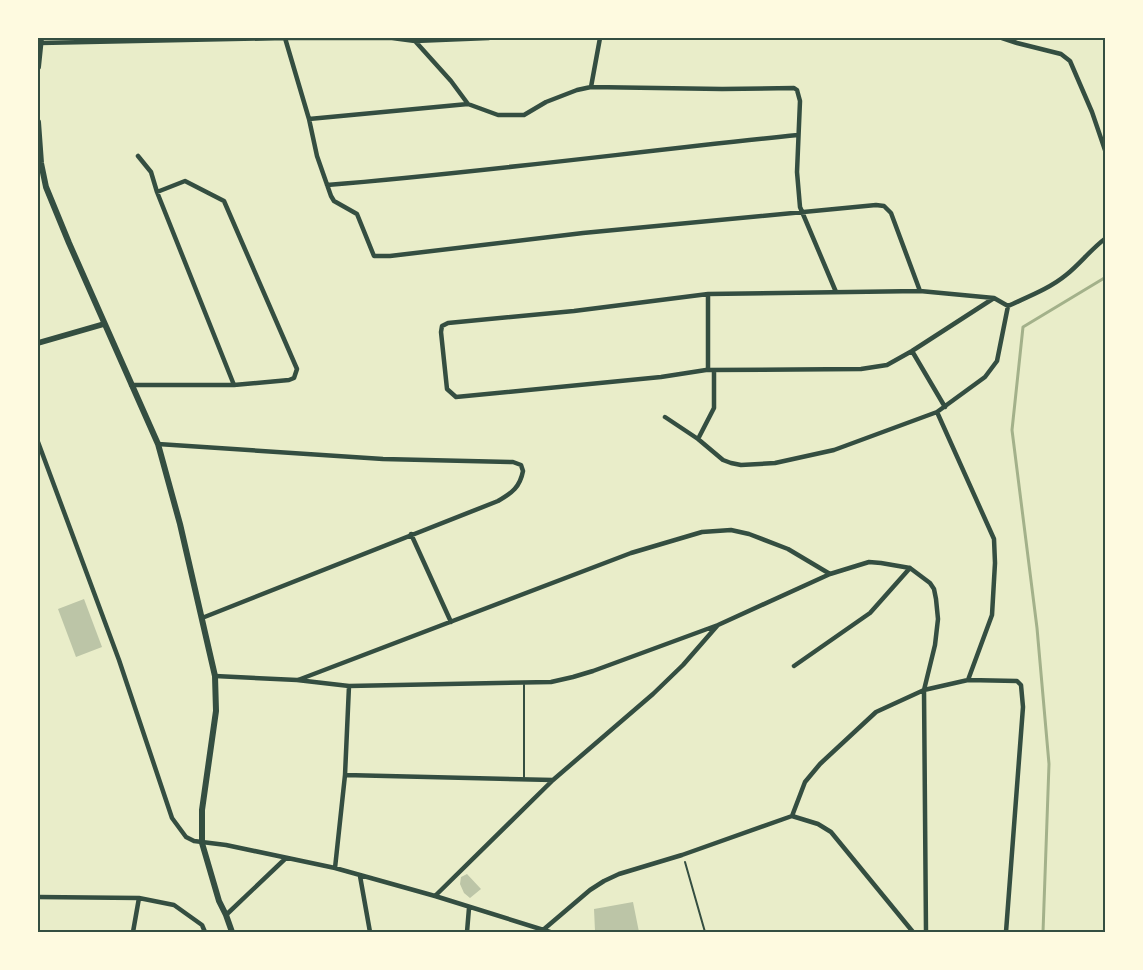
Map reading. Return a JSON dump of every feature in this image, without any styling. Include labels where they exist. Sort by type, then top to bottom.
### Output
[{"type":"main road","points":[[38,67],[41,40]]},
{"type":"main road","points":[[38,122],[41,164],[46,187],[104,324],[158,444],[180,524],[215,676],[216,711],[202,810],[202,843],[219,901],[232,932]]},
{"type":"street","points":[[285,38],[309,119],[317,156],[327,185],[334,201],[357,214],[372,254],[375,256],[390,256],[583,233],[876,205],[888,209],[920,291]]},
{"type":"street","points":[[41,40],[392,38],[415,41],[489,38]]},
{"type":"street","points":[[591,87],[600,38]]},
{"type":"street","points":[[1002,38],[1061,54],[1070,61],[1092,112],[1106,153]]},
{"type":"street","points":[[415,41],[451,81],[468,104]]},
{"type":"street","points":[[309,119],[468,104],[498,115],[524,115],[546,102],[577,90],[591,87],[794,88],[798,90],[800,101],[797,172],[800,207],[836,292]]},
{"type":"street","points":[[327,185],[444,175],[628,152],[798,135]]},
{"type":"street","points":[[138,156],[151,172],[157,192],[234,385]]},
{"type":"street","points":[[131,385],[234,385],[289,380],[294,378],[297,369],[224,201],[185,181],[157,192]]},
{"type":"street","points":[[1008,306],[1066,275],[1095,246],[1106,238]]},
{"type":"street","points":[[994,298],[887,365],[861,369],[708,370],[652,378],[456,397],[447,389],[441,332],[442,326],[448,323],[574,311],[708,294],[920,291],[994,298],[1008,306]]},
{"type":"street","points":[[708,294],[708,370]]},
{"type":"street","points":[[665,417],[698,439],[722,460],[741,465],[774,463],[834,450],[937,412],[985,377],[997,361],[1008,306]]},
{"type":"street","points":[[38,343],[104,324]]},
{"type":"street","points":[[912,351],[945,407]]},
{"type":"street","points":[[698,439],[714,408],[714,370]]},
{"type":"street","points":[[937,412],[994,539],[995,563],[992,615],[968,680]]},
{"type":"street","points":[[38,442],[119,660],[172,818],[186,837],[202,843],[226,845],[335,868],[550,932]]},
{"type":"street","points":[[158,444],[383,459],[514,462],[521,465],[523,471],[522,480],[518,487],[498,501],[202,618]]},
{"type":"street","points":[[297,680],[631,553],[702,532],[731,530],[749,534],[780,546],[830,574]]},
{"type":"street","points":[[411,534],[451,622]]},
{"type":"street","points":[[215,676],[297,680],[349,686],[551,682],[573,677],[718,625],[830,574],[869,562],[910,568],[930,583],[934,589],[938,619],[924,690],[926,932]]},
{"type":"street","points":[[794,666],[870,613],[910,568]]},
{"type":"street","points":[[434,896],[552,780],[653,694],[718,625]]},
{"type":"street","points":[[792,816],[805,782],[820,764],[876,712],[924,690],[968,680],[1017,681],[1021,685],[1023,717],[1006,932]]},
{"type":"street","points":[[335,868],[344,775],[349,686]]},
{"type":"street","points":[[344,775],[552,780]]},
{"type":"street","points":[[544,930],[604,881],[619,874],[682,855],[792,816],[818,824],[831,832],[913,932]]},
{"type":"street","points":[[226,915],[286,858]]},
{"type":"street","points":[[360,876],[370,932]]},
{"type":"street","points":[[38,897],[139,898],[174,905],[202,925],[205,932]]},
{"type":"street","points":[[133,932],[139,898]]},
{"type":"street","points":[[467,932],[469,908]]},
{"type":"lane","points":[[524,682],[524,780]]},
{"type":"path","points":[[682,855],[705,932]]},
{"type":"building","points":[[84,599],[102,647],[76,657],[58,609]]},
{"type":"building","points":[[467,874],[481,889],[470,898],[464,893],[460,884],[461,877]]},
{"type":"building","points":[[633,902],[639,932],[595,931],[594,909]]},
{"type":"waterway","points":[[1043,932],[1049,764],[1037,628],[1012,430],[1023,327],[1106,277]]}]
